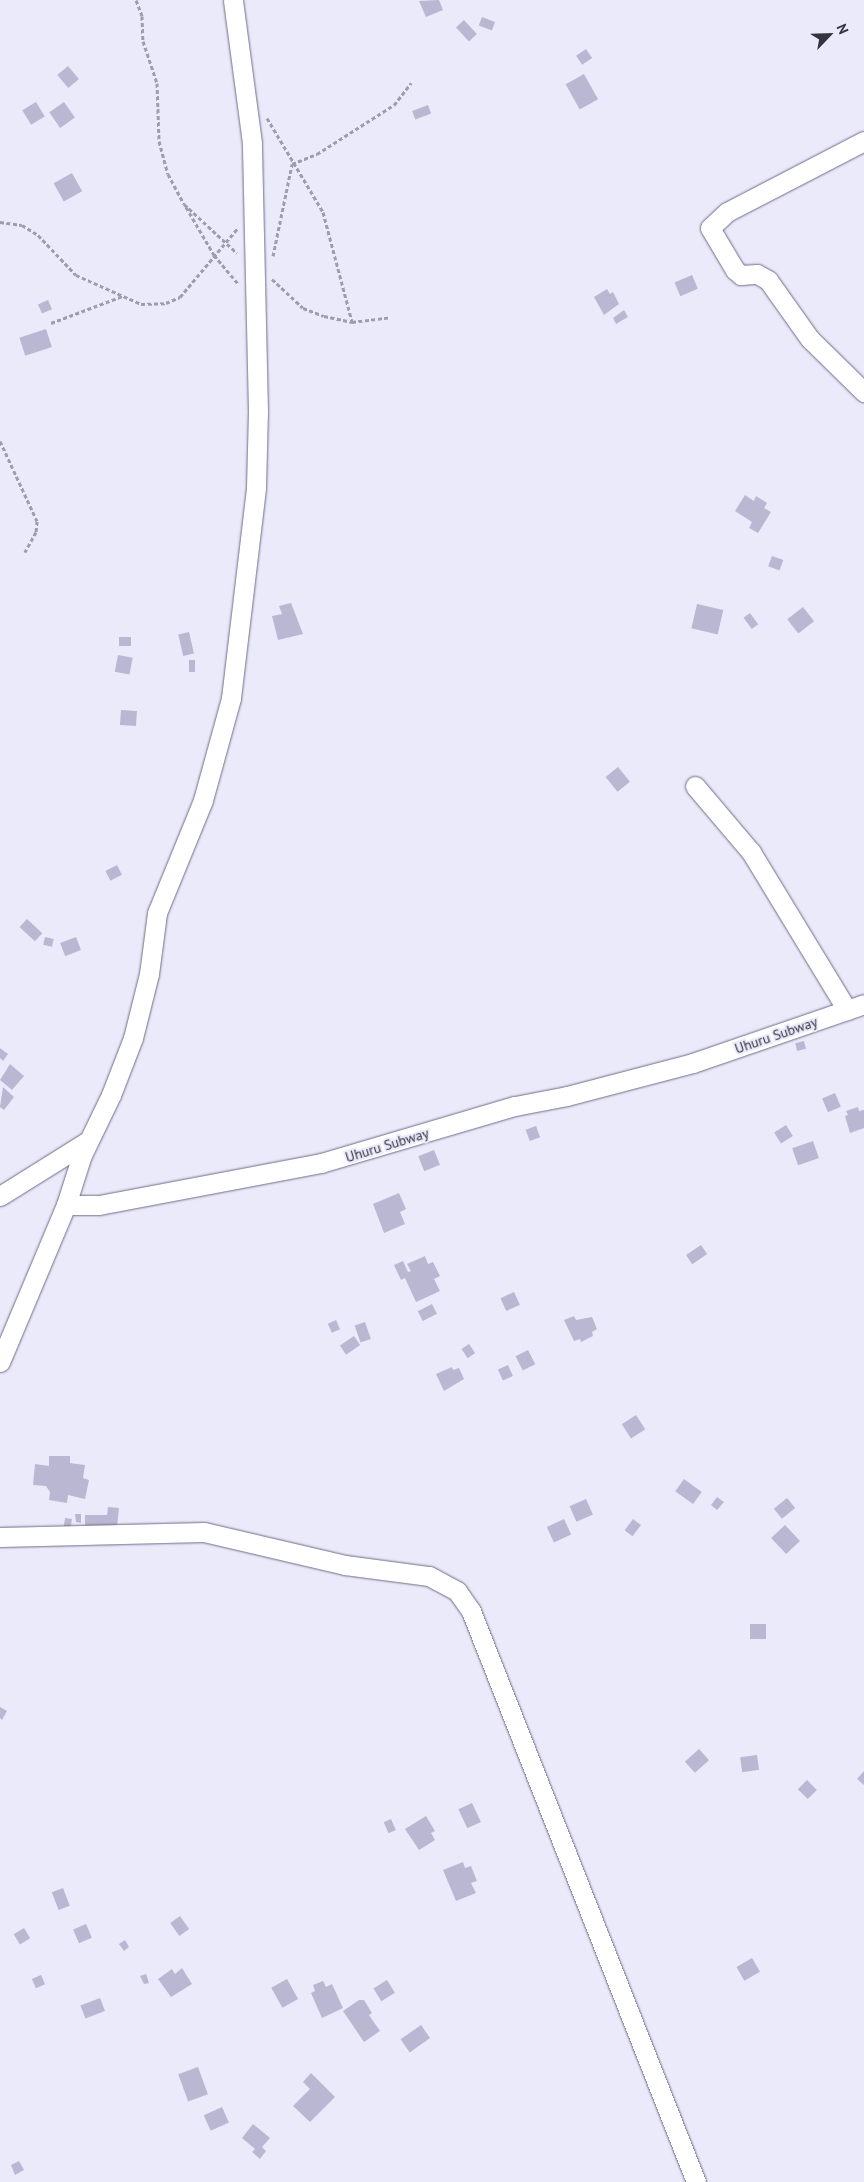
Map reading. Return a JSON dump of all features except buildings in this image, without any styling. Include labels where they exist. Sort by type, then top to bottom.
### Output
[{"type":"street","points":[[0,1362],[66,1205],[88,1141],[111,1095],[138,1022],[149,974],[157,913],[203,800],[228,715],[247,584],[256,486],[258,391],[253,302],[255,266],[252,144],[233,0]]},
{"type":"street","points":[[864,141],[727,212],[710,228],[735,270],[741,275],[757,274],[768,280],[810,339],[864,392]]},
{"type":"street","points":[[694,786],[751,852],[856,1007]]},
{"type":"street","name":"Uhuru Subway","points":[[66,1205],[99,1205],[321,1164],[514,1106],[567,1096],[693,1063],[856,1007]]},
{"type":"street","points":[[0,1196],[88,1141]]},
{"type":"street","points":[[0,1536],[204,1532],[345,1565],[419,1574],[439,1580],[457,1591],[471,1611],[696,2182]]},
{"type":"path","points":[[136,0],[142,16],[144,41],[158,83],[161,157],[184,204],[214,256],[253,302]]},
{"type":"path","points":[[292,164],[316,154],[394,104],[411,83]]},
{"type":"path","points":[[265,114],[292,164],[317,201],[329,227],[352,322]]},
{"type":"path","points":[[277,235],[292,164]]},
{"type":"path","points":[[184,204],[224,243],[255,266],[303,308],[352,322],[390,317]]},
{"type":"path","points":[[0,222],[22,225],[38,235],[76,275],[140,304],[166,303],[180,297],[224,243]]},
{"type":"path","points":[[51,323],[123,296]]},
{"type":"path","points":[[0,441],[37,521],[36,532],[26,552]]}]
